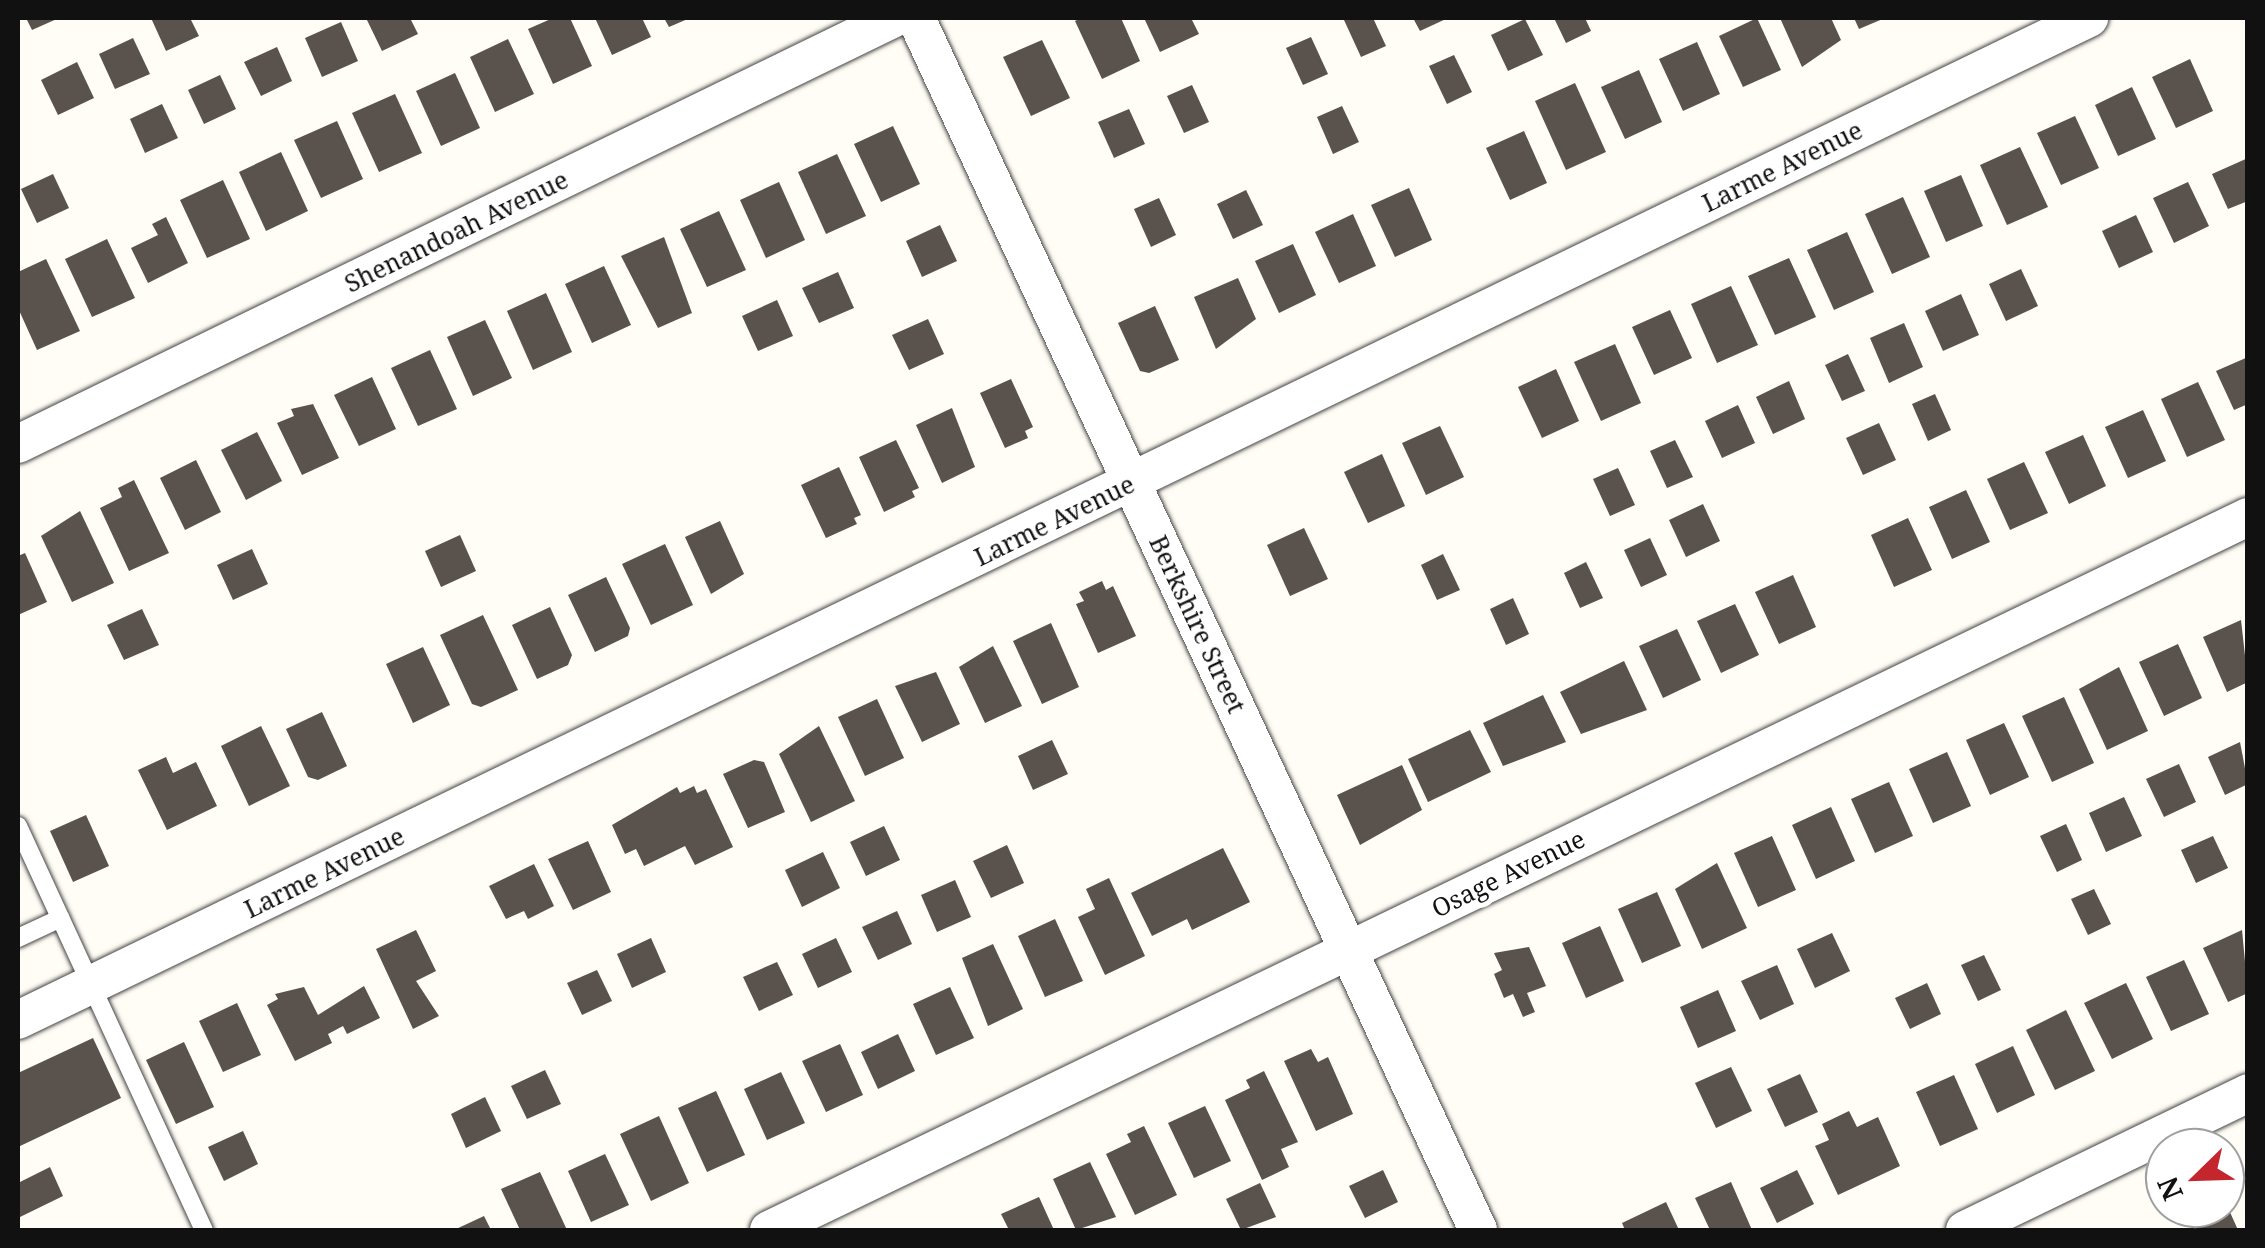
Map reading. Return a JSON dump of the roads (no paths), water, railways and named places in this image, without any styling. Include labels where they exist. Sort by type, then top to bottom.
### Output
[{"type":"street","name":"Shenandoah Avenue","points":[[18,444],[894,18]]},
{"type":"street","name":"Berkshire Street","points":[[916,18],[1478,1230]]},
{"type":"street","name":"Larme Avenue","points":[[18,1020],[2089,18]]},
{"type":"street","name":"Osage Avenue","points":[[769,1230],[2248,517]]},
{"type":"street","points":[[1964,1230],[2248,1093]]},
{"type":"lane","points":[[18,826],[204,1230]]},
{"type":"lane","points":[[18,938],[61,918]]}]
